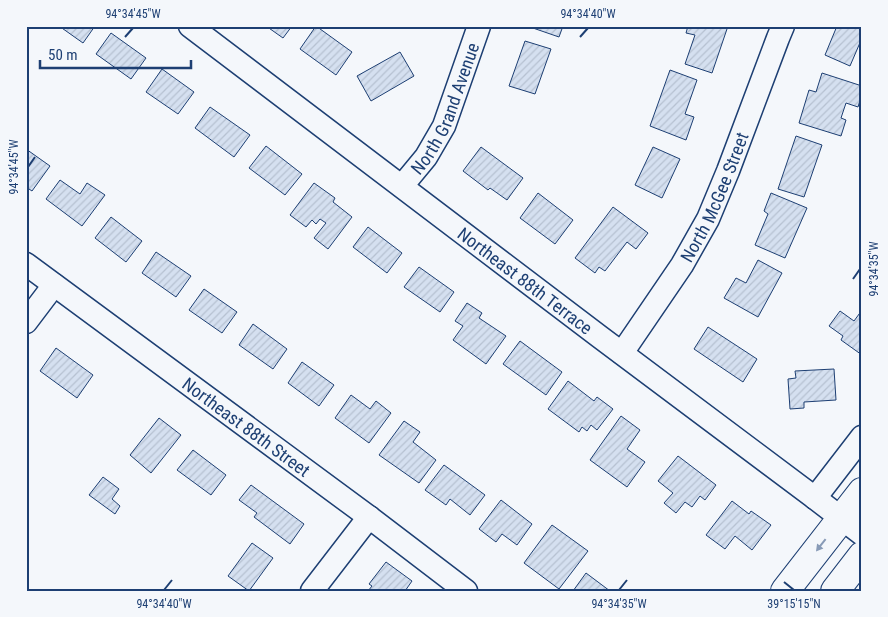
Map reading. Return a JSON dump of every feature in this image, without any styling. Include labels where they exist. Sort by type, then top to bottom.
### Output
[{"type":"main road","points":[[786,591],[852,527],[862,492]]},
{"type":"main road","points":[[835,591],[862,556]]},
{"type":"street","name":"Northeast 88th Terrace","points":[[190,26],[852,527]]},
{"type":"street","name":"North Grand Avenue","points":[[402,186],[426,157],[444,126],[479,26]]},
{"type":"street","name":"North McGee Street","points":[[622,353],[682,266],[708,219],[728,172],[783,26]]},
{"type":"street","name":"Northeast 88th Street","points":[[26,264],[369,517],[466,591]]},
{"type":"street","points":[[26,322],[54,285]]},
{"type":"street","points":[[815,498],[862,436]]},
{"type":"street","points":[[312,591],[369,517]]},
{"type":"building","points":[[59,26],[95,26],[83,43]]},
{"type":"building","points":[[266,26],[292,26],[283,38]]},
{"type":"building","points":[[316,26],[352,52],[336,75],[300,49]]},
{"type":"building","points":[[530,26],[563,26],[559,37]]},
{"type":"building","points":[[688,26],[728,26],[712,73],[685,64],[695,35],[686,33]]},
{"type":"building","points":[[837,26],[862,26],[862,38],[850,66],[825,55]]},
{"type":"building","points":[[111,33],[146,58],[131,79],[96,54]]},
{"type":"building","points":[[525,41],[551,49],[535,94],[509,86]]},
{"type":"building","points":[[400,52],[414,76],[371,101],[357,76]]},
{"type":"building","points":[[162,69],[194,92],[178,114],[146,92]]},
{"type":"building","points":[[670,70],[697,80],[685,114],[694,117],[686,140],[650,126]]},
{"type":"building","points":[[822,73],[862,86],[858,107],[846,103],[841,118],[846,120],[841,136],[799,123],[809,90],[816,92]]},
{"type":"building","points":[[210,107],[250,135],[234,157],[195,128]]},
{"type":"building","points":[[796,136],[822,145],[804,197],[778,189]]},
{"type":"building","points":[[266,146],[302,174],[285,195],[249,168]]},
{"type":"building","points":[[481,147],[523,178],[507,200],[490,188],[488,190],[463,171]]},
{"type":"building","points":[[653,147],[680,159],[662,198],[635,185]]},
{"type":"building","points":[[26,149],[50,166],[32,191],[26,187]]},
{"type":"building","points":[[60,180],[80,194],[87,183],[105,195],[82,226],[46,199]]},
{"type":"building","points":[[314,183],[335,198],[333,202],[352,217],[328,249],[314,238],[326,223],[320,219],[316,224],[312,220],[306,227],[290,215]]},
{"type":"building","points":[[538,193],[573,220],[555,244],[520,218]]},
{"type":"building","points":[[771,193],[807,208],[785,258],[755,245],[768,214],[764,211]]},
{"type":"building","points":[[613,207],[648,233],[636,249],[627,242],[605,271],[599,267],[595,273],[575,258]]},
{"type":"building","points":[[111,217],[142,241],[126,262],[95,238]]},
{"type":"building","points":[[368,227],[402,253],[387,273],[353,247]]},
{"type":"building","points":[[156,252],[191,276],[176,297],[142,273]]},
{"type":"building","points":[[758,260],[782,273],[758,317],[724,298],[736,278],[746,283]]},
{"type":"building","points":[[419,267],[454,292],[440,312],[404,287]]},
{"type":"building","points":[[204,289],[237,312],[222,333],[189,310]]},
{"type":"building","points":[[467,303],[482,313],[479,318],[506,336],[486,364],[453,340],[463,326],[455,321]]},
{"type":"building","points":[[862,310],[862,355],[841,340],[843,336],[829,326],[840,311],[854,321]]},
{"type":"building","points":[[253,324],[287,349],[273,369],[239,345]]},
{"type":"building","points":[[708,327],[757,359],[743,382],[694,349]]},
{"type":"building","points":[[520,341],[562,372],[546,395],[503,364]]},
{"type":"building","points":[[56,348],[93,375],[77,398],[40,371]]},
{"type":"building","points":[[302,362],[334,385],[319,406],[288,383]]},
{"type":"building","points":[[834,369],[836,400],[804,402],[804,408],[790,409],[788,379],[796,378],[795,371]]},
{"type":"building","points":[[568,381],[594,401],[597,397],[613,409],[597,430],[591,425],[587,431],[582,427],[579,432],[548,409]]},
{"type":"building","points":[[351,395],[370,409],[376,401],[391,413],[369,443],[335,418]]},
{"type":"building","points":[[621,416],[640,430],[627,449],[645,462],[627,487],[590,460]]},
{"type":"building","points":[[159,418],[181,435],[151,473],[130,455]]},
{"type":"building","points":[[404,421],[420,432],[413,442],[436,460],[419,483],[379,455]]},
{"type":"building","points":[[193,450],[226,475],[211,495],[177,470]]},
{"type":"building","points":[[678,456],[716,485],[705,500],[700,496],[692,507],[685,502],[676,513],[664,503],[673,493],[658,481]]},
{"type":"building","points":[[444,465],[485,495],[470,515],[450,499],[446,505],[425,490]]},
{"type":"building","points":[[103,477],[119,489],[112,499],[120,506],[115,514],[89,495]]},
{"type":"building","points":[[251,485],[304,524],[290,544],[254,517],[257,513],[239,500]]},
{"type":"building","points":[[501,500],[532,524],[517,545],[502,534],[496,542],[479,529]]},
{"type":"building","points":[[732,501],[749,514],[751,511],[771,525],[752,550],[735,536],[725,549],[706,535]]},
{"type":"building","points":[[552,525],[588,551],[559,589],[524,563]]},
{"type":"building","points":[[252,543],[273,558],[249,591],[228,576]]},
{"type":"building","points":[[386,562],[412,581],[405,591],[368,591],[372,586],[369,584]]},
{"type":"building","points":[[586,573],[610,591],[573,591]]}]
